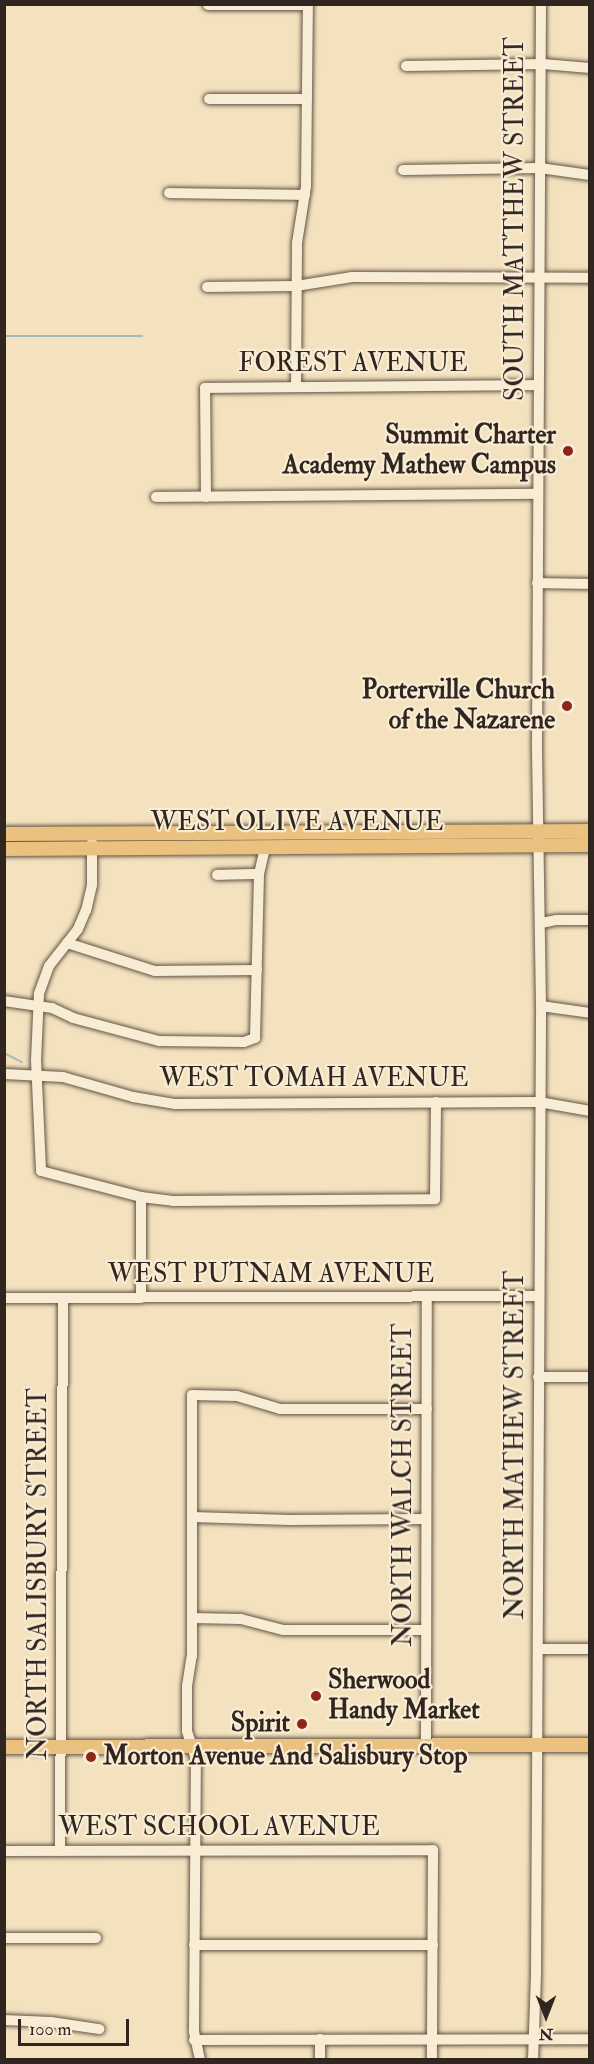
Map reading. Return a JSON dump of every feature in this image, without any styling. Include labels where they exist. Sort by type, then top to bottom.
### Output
[{"type":"main road","name":"WEST OLIVE AVENUE","points":[[4,849],[265,847],[537,838],[590,831]]},
{"type":"main road","name":"WEST OLIVE AVENUE","points":[[4,834],[537,838],[590,845]]},
{"type":"main road","points":[[4,1747],[590,1745]]},
{"type":"street","name":"SOUTH MATTHEW STREET","points":[[537,838],[537,385],[541,4]]},
{"type":"street","points":[[208,5],[308,5],[305,195],[297,243],[296,387]]},
{"type":"street","points":[[406,66],[539,65],[590,68]]},
{"type":"street","points":[[209,99],[307,99]]},
{"type":"street","points":[[404,170],[540,168],[590,175]]},
{"type":"street","points":[[169,194],[305,195]]},
{"type":"street","points":[[207,287],[296,286],[352,277],[590,278]]},
{"type":"street","name":"FOREST AVENUE","points":[[206,496],[205,387],[537,385]]},
{"type":"street","points":[[156,497],[537,494]]},
{"type":"street","points":[[537,584],[590,584]]},
{"type":"street","points":[[92,833],[90,901],[81,923],[54,959],[43,980],[38,1005],[37,1074],[41,1171],[141,1197],[183,1202],[435,1199],[436,1102]]},
{"type":"street","name":"NORTH MATHEW STREET","points":[[533,2060],[538,1745],[538,1296],[541,1005],[541,923],[537,838]]},
{"type":"street","points":[[4,1001],[38,1005],[151,1040],[244,1042],[255,1038],[257,1032],[259,874],[265,847]]},
{"type":"street","points":[[217,875],[259,874]]},
{"type":"street","points":[[541,923],[556,920],[590,920]]},
{"type":"street","points":[[67,943],[155,971],[258,970]]},
{"type":"street","points":[[541,1005],[590,1013]]},
{"type":"street","name":"WEST TOMAH AVENUE","points":[[4,1074],[37,1074],[69,1078],[139,1098],[175,1104],[539,1102],[590,1111]]},
{"type":"street","points":[[141,1197],[141,1298]]},
{"type":"street","name":"WEST PUTNAM AVENUE","points":[[4,1298],[538,1296]]},
{"type":"street","name":"NORTH WALCH STREET","points":[[426,1746],[427,1297]]},
{"type":"street","name":"NORTH SALISBURY STREET","points":[[60,1851],[63,1298]]},
{"type":"street","points":[[538,1377],[590,1377]]},
{"type":"street","points":[[200,2060],[195,2040],[196,1759],[187,1731],[186,1693],[191,1660],[192,1618],[192,1395],[237,1396],[268,1407],[287,1409],[427,1409]]},
{"type":"street","points":[[192,1517],[289,1520],[426,1518]]},
{"type":"street","points":[[192,1618],[241,1619],[283,1630],[426,1630]]},
{"type":"street","points":[[538,1649],[590,1649]]},
{"type":"street","name":"WEST SCHOOL AVENUE","points":[[4,1851],[433,1850],[433,1945]]},
{"type":"street","points":[[4,1938],[96,1938]]},
{"type":"street","points":[[195,1945],[433,1945],[432,2060]]},
{"type":"street","points":[[4,2020],[99,2029]]},
{"type":"street","points":[[195,2040],[590,2038]]},
{"type":"street","points":[[320,2039],[320,2060]]},
{"type":"waterway","points":[[4,336],[142,336]]},
{"type":"waterway","points":[[4,1053],[22,1062]]},
{"type":"place","name":"Summit Charter Academy Mathew Campus","points":[[568,451]]},
{"type":"place","name":"Porterville Church of the Nazarene","points":[[567,706]]},
{"type":"place","name":"Sherwood Handy Market","points":[[316,1696]]},
{"type":"place","name":"Spirit","points":[[302,1724]]},
{"type":"place","name":"Morton Avenue And Salisbury Stop","points":[[91,1757]]}]
